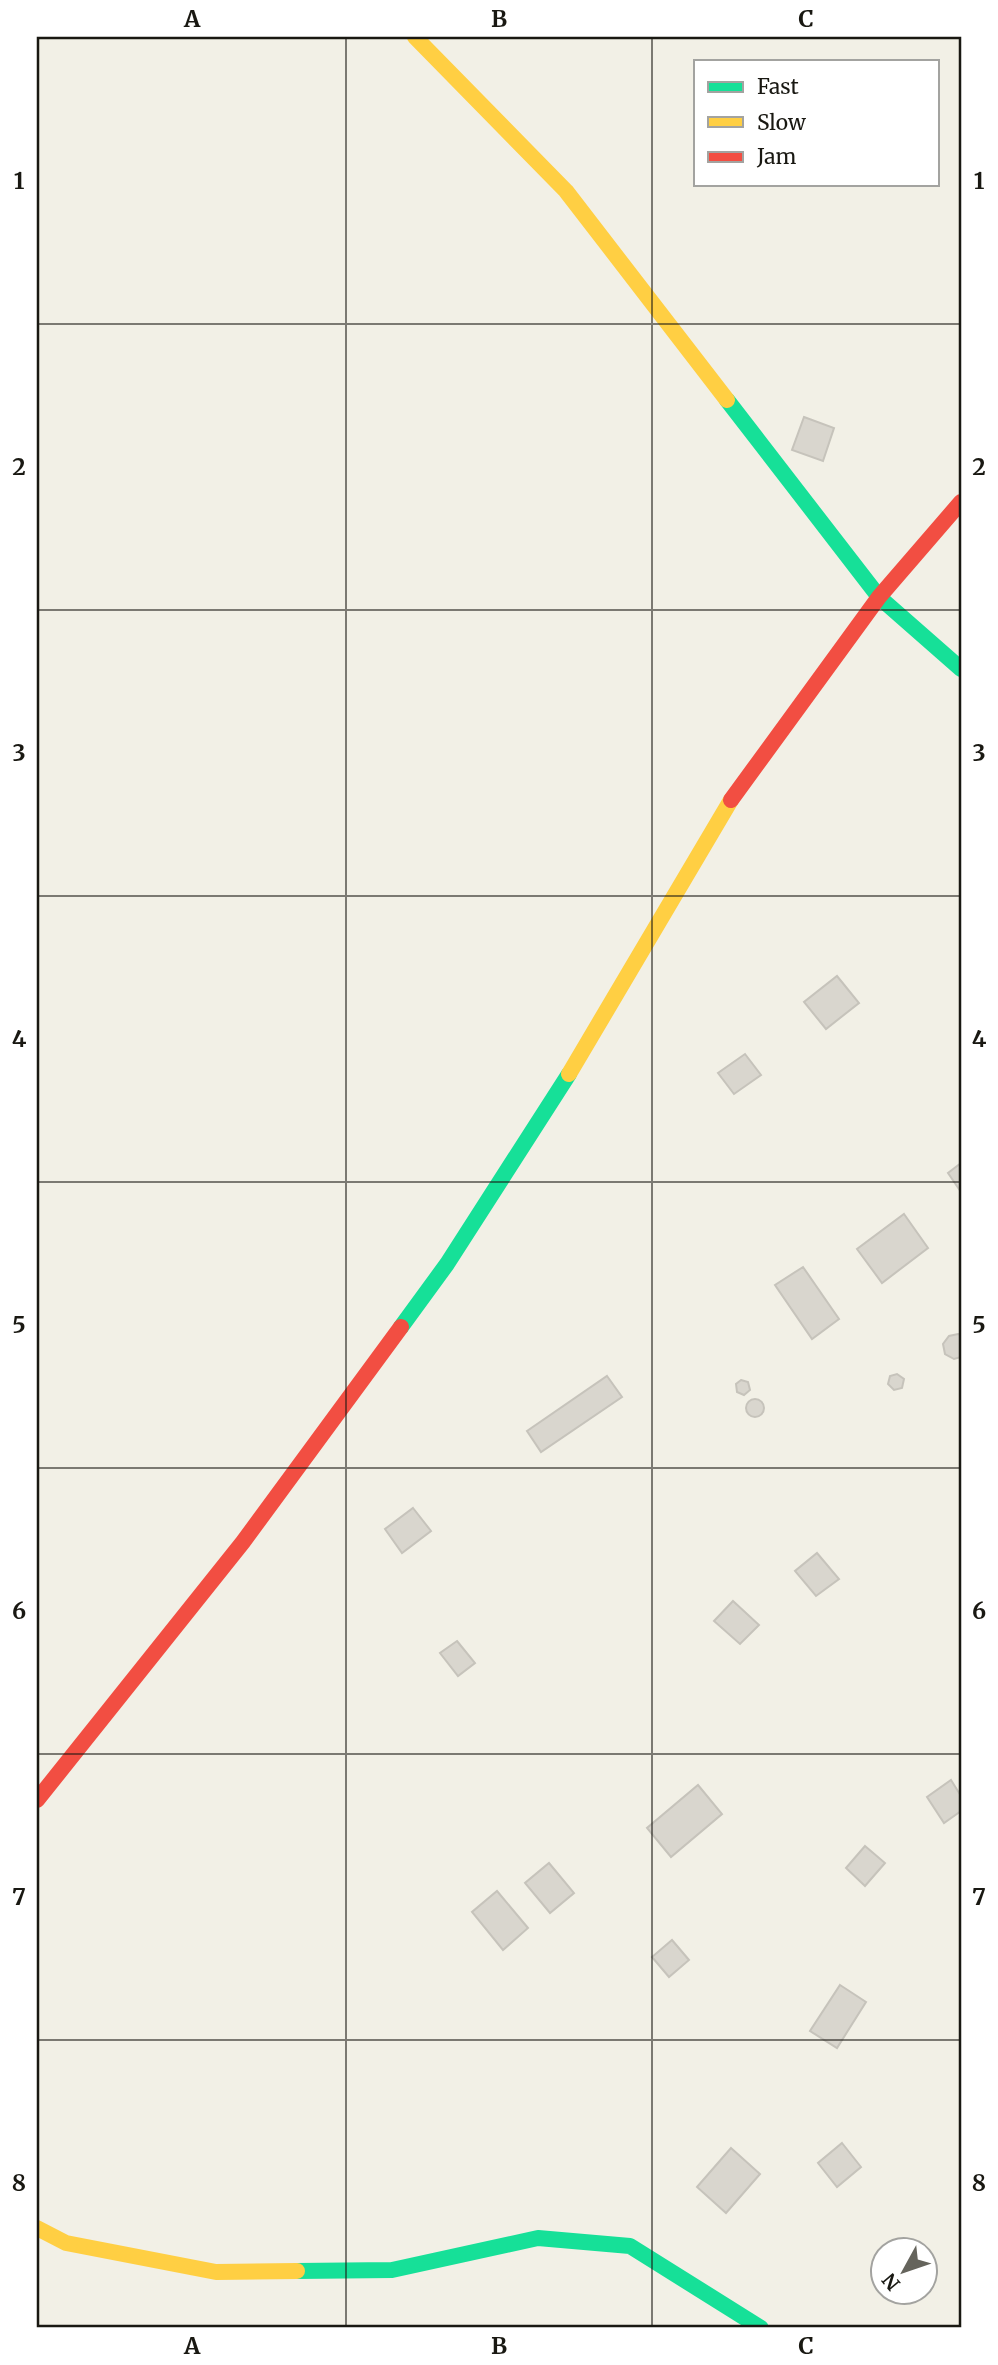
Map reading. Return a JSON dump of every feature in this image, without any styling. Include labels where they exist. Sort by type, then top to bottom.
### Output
[{"type":"street","points":[[415,37],[566,191],[879,597],[961,669]]},
{"type":"street","points":[[37,1800],[243,1542],[447,1264],[590,1041],[724,810],[879,597],[961,502]]},
{"type":"street","points":[[37,2228],[66,2243],[216,2272],[392,2270],[538,2238],[630,2246],[761,2328]]},
{"type":"building","points":[[804,417],[834,428],[823,461],[792,450]]},
{"type":"building","points":[[837,976],[859,1003],[826,1029],[804,1002]]},
{"type":"building","points":[[745,1054],[761,1075],[734,1094],[718,1073]]},
{"type":"building","points":[[961,1163],[961,1192],[948,1173]]},
{"type":"building","points":[[904,1214],[928,1248],[882,1283],[857,1249]]},
{"type":"building","points":[[803,1267],[839,1319],[812,1339],[775,1285]]},
{"type":"building","points":[[961,1335],[961,1357],[954,1359],[945,1354],[943,1344],[949,1336]]},
{"type":"building","points":[[897,1374],[904,1379],[902,1388],[894,1390],[888,1384],[890,1376]]},
{"type":"building","points":[[607,1376],[622,1397],[541,1452],[527,1431]]},
{"type":"building","points":[[741,1380],[748,1382],[750,1390],[744,1395],[737,1392],[736,1384]]},
{"type":"building","points":[[755,1399],[761,1402],[764,1408],[761,1414],[755,1417],[749,1414],[746,1408],[749,1402]]},
{"type":"building","points":[[413,1508],[431,1531],[402,1553],[385,1529]]},
{"type":"building","points":[[817,1553],[839,1579],[816,1596],[795,1571]]},
{"type":"building","points":[[733,1601],[759,1625],[740,1644],[714,1621]]},
{"type":"building","points":[[457,1641],[475,1663],[458,1676],[440,1653]]},
{"type":"building","points":[[951,1780],[961,1796],[961,1811],[944,1823],[927,1797]]},
{"type":"building","points":[[698,1785],[722,1814],[671,1857],[647,1828]]},
{"type":"building","points":[[865,1846],[885,1863],[865,1886],[846,1868]]},
{"type":"building","points":[[549,1863],[574,1893],[550,1913],[525,1883]]},
{"type":"building","points":[[497,1891],[528,1928],[503,1950],[472,1912]]},
{"type":"building","points":[[672,1940],[689,1960],[669,1977],[652,1957]]},
{"type":"building","points":[[840,1985],[866,2002],[837,2048],[810,2031]]},
{"type":"building","points":[[842,2143],[861,2167],[837,2187],[818,2163]]},
{"type":"building","points":[[731,2148],[760,2174],[726,2213],[697,2187]]},
{"type":"traffic: fast","points":[[727,400],[879,597],[961,669]]},
{"type":"traffic: fast","points":[[401,1327],[447,1264],[569,1074]]},
{"type":"traffic: fast","points":[[297,2271],[392,2270],[538,2238],[630,2246],[761,2328]]},
{"type":"traffic: slow","points":[[415,37],[566,191],[727,400]]},
{"type":"traffic: slow","points":[[569,1074],[731,800]]},
{"type":"traffic: slow","points":[[37,2228],[66,2243],[216,2272],[297,2271]]},
{"type":"traffic: jam","points":[[731,800],[879,597],[961,502]]},
{"type":"traffic: jam","points":[[37,1800],[243,1542],[401,1327]]}]
